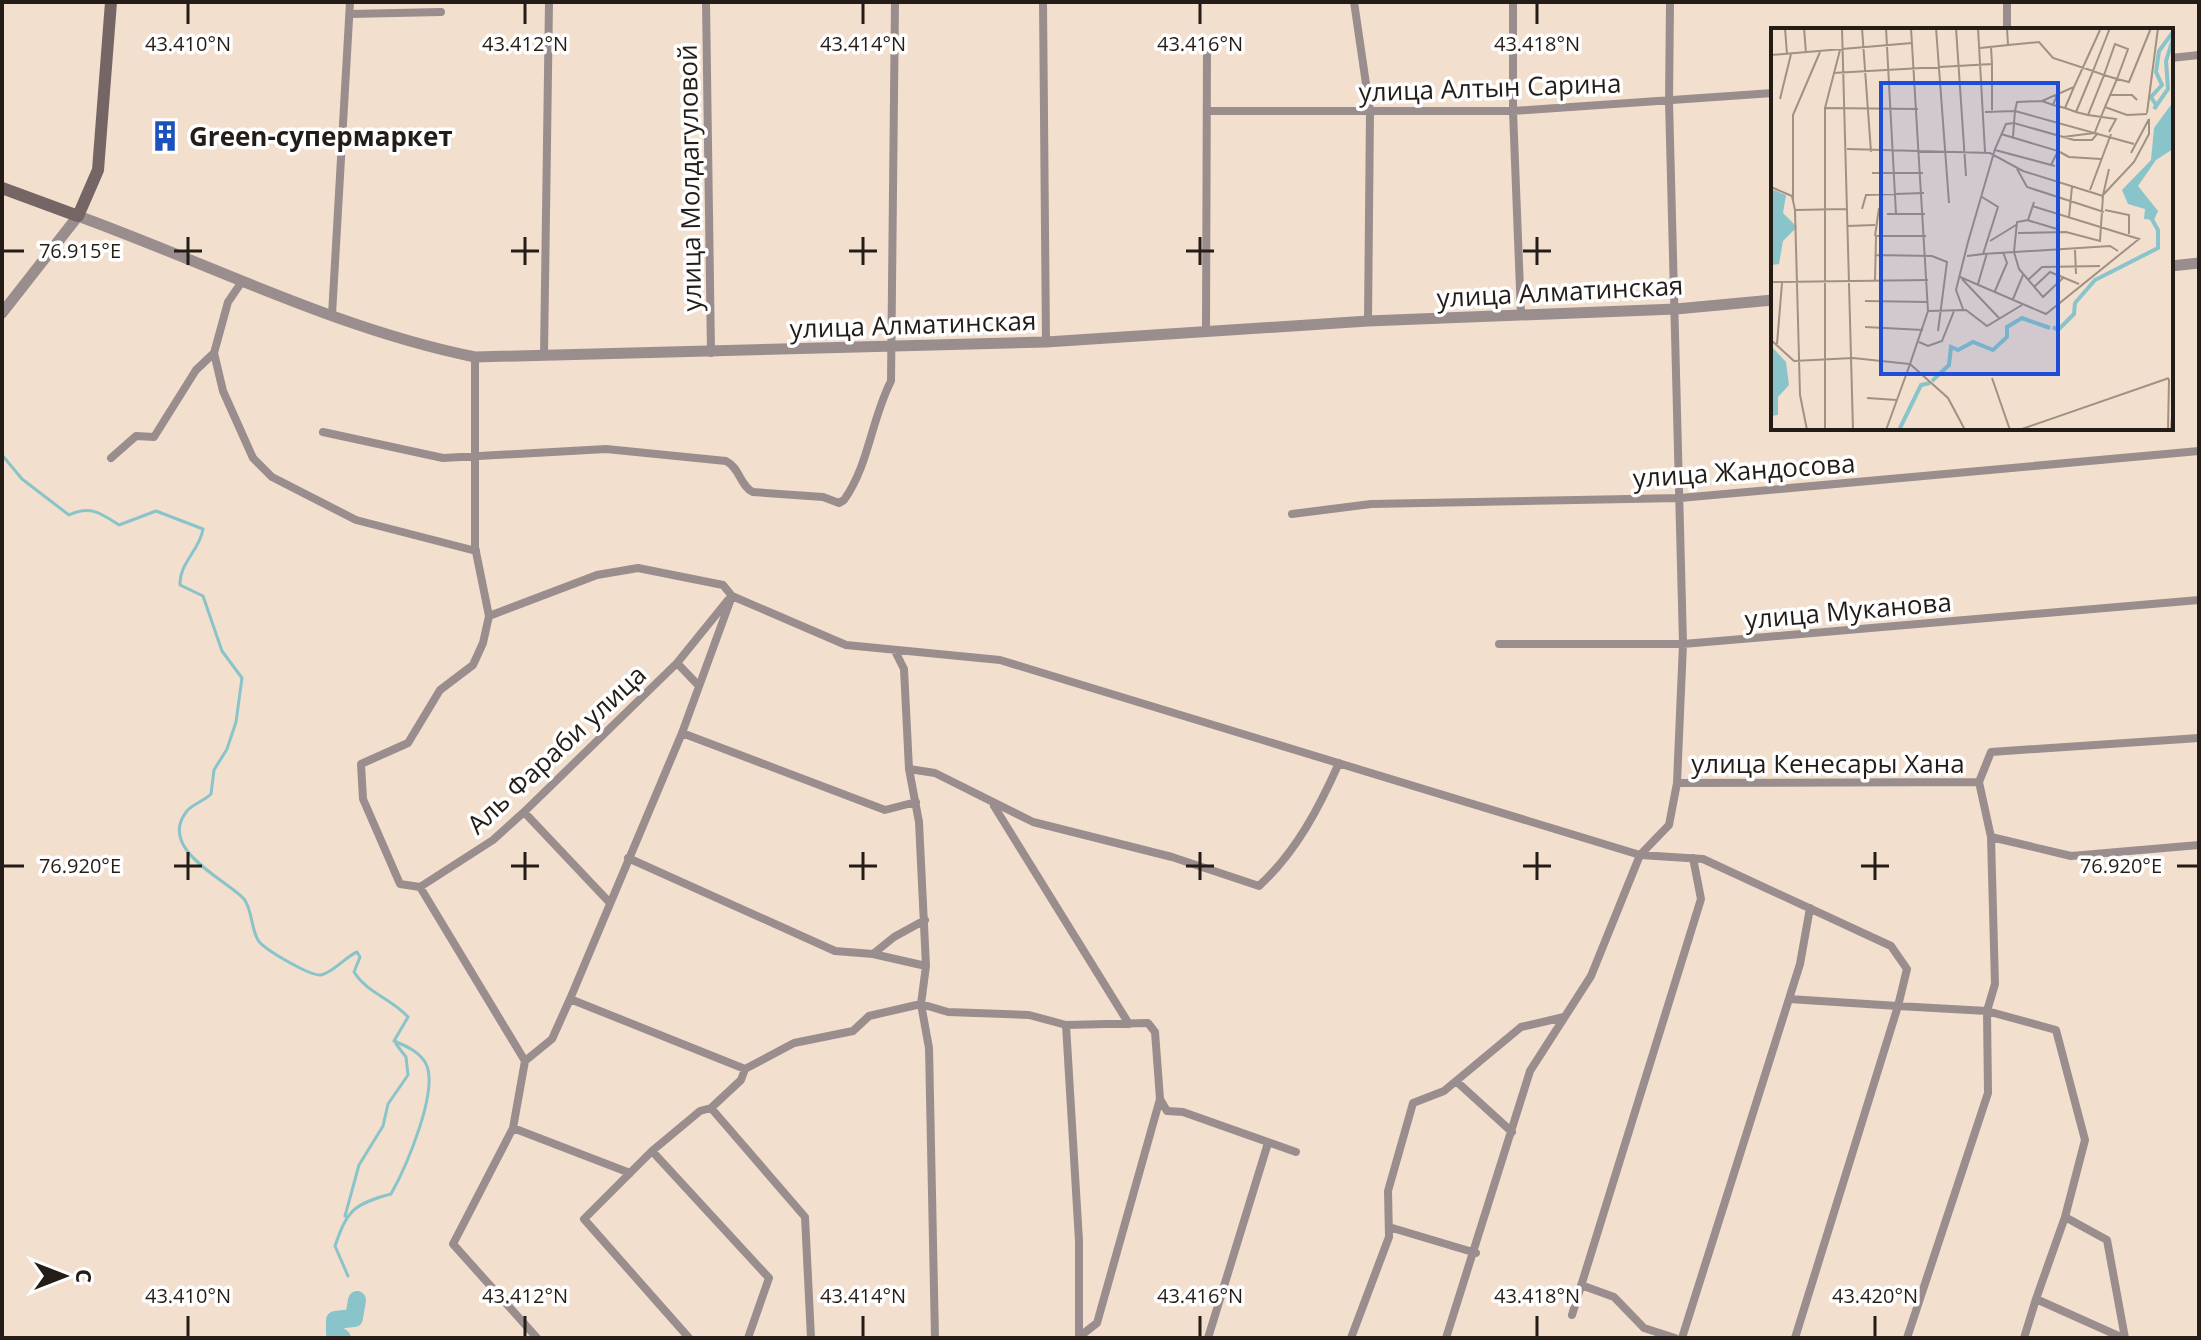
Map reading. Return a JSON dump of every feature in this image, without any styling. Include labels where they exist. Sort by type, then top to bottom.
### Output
[{"type":"main road","points":[[2,188],[78,216],[91,193],[98,170],[111,2]]},
{"type":"street","points":[[332,315],[350,2]]},
{"type":"street","points":[[544,356],[549,2]]},
{"type":"street","name":"улица Молдагуловой","points":[[706,2],[711,353]]},
{"type":"street","points":[[323,432],[443,458],[606,449],[726,461],[734,464],[748,490],[753,492],[823,497],[839,503],[848,494],[869,448],[877,409],[891,381],[895,2]]},
{"type":"street","points":[[1043,2],[1046,342]]},
{"type":"street","points":[[1354,2],[1370,111],[1368,321]]},
{"type":"street","points":[[1513,2],[1513,111],[1521,315]]},
{"type":"street","points":[[1446,1338],[1476,1253],[1530,1071],[1591,976],[1640,855],[1669,825],[1677,783],[1683,644],[1669,101],[1670,2]]},
{"type":"street","points":[[2007,2],[2007,28]]},
{"type":"street","points":[[350,14],[441,12]]},
{"type":"street","points":[[1206,331],[1207,45]]},
{"type":"street","points":[[2173,58],[2199,55]]},
{"type":"street","name":"улица Алтын Сарина","points":[[1209,111],[1513,111],[1771,93]]},
{"type":"street","name":"улица Алматинская","points":[[78,216],[241,283],[426,347],[475,357],[1046,342],[1368,321],[1676,309],[1771,300]]},
{"type":"street","points":[[2,313],[78,216]]},
{"type":"street","points":[[2173,266],[2199,263]]},
{"type":"street","points":[[241,283],[228,302],[214,353],[223,391],[253,458],[272,477],[356,520],[476,551]]},
{"type":"street","points":[[111,458],[136,436],[154,437],[196,370],[214,353]]},
{"type":"street","points":[[475,357],[476,551],[489,616],[473,665],[440,690],[408,743],[361,764],[363,799],[400,884],[420,887],[525,1061]]},
{"type":"street","name":"улица Жандосова","points":[[1292,514],[1371,504],[1680,498],[2199,451]]},
{"type":"street","points":[[489,616],[597,575],[638,568],[723,585],[732,596],[846,645],[1000,660],[1640,855],[1703,859],[1891,946],[1907,969],[1898,1006],[1795,1338]]},
{"type":"street","points":[[537,1338],[453,1244],[513,1128],[525,1061],[552,1039],[570,999],[682,733],[732,596]]},
{"type":"street","name":"Аль Фараби улица","points":[[420,887],[493,840],[524,812],[677,663],[732,596]]},
{"type":"street","name":"улица Муканова","points":[[1499,644],[1683,644],[2199,600]]},
{"type":"street","points":[[895,651],[904,669],[909,769],[916,802],[925,920],[926,966],[921,1004],[929,1048],[935,1338]]},
{"type":"street","points":[[677,663],[699,686]]},
{"type":"street","points":[[682,733],[885,810],[916,802]]},
{"type":"street","name":"улица Кенесары Хана","points":[[1677,783],[1979,782],[1991,752],[2199,738]]},
{"type":"street","points":[[909,769],[935,773],[993,805],[1033,822],[1172,857],[1259,886],[1297,842],[1319,808],[1339,763]]},
{"type":"street","points":[[1907,1338],[1988,1093],[1987,1011],[1995,984],[1991,837],[1979,782]]},
{"type":"street","points":[[993,805],[1129,1024]]},
{"type":"street","points":[[524,812],[610,903]]},
{"type":"street","points":[[1991,837],[2071,856],[2199,845]]},
{"type":"street","points":[[628,858],[835,951],[873,954],[926,966]]},
{"type":"street","points":[[1572,1315],[1701,899],[1693,858]]},
{"type":"street","points":[[1682,1338],[1789,999],[1810,908]]},
{"type":"street","points":[[873,954],[894,937],[925,920]]},
{"type":"street","points":[[570,999],[745,1069]]},
{"type":"street","points":[[1789,999],[1987,1011],[2056,1030],[2085,1140],[2065,1217],[2024,1338]]},
{"type":"street","points":[[689,1338],[584,1219],[652,1151],[700,1111],[711,1108],[741,1080],[745,1069],[794,1043],[853,1031],[869,1016],[921,1004],[948,1012],[1029,1015],[1066,1025],[1148,1023],[1155,1032],[1160,1099],[1097,1323],[1079,1337]]},
{"type":"street","points":[[1351,1338],[1389,1237],[1388,1191],[1413,1103],[1444,1091],[1521,1027],[1564,1017]]},
{"type":"street","points":[[1066,1025],[1079,1241],[1079,1337]]},
{"type":"street","points":[[1456,1081],[1512,1132]]},
{"type":"street","points":[[1160,1099],[1167,1111],[1183,1112],[1296,1152]]},
{"type":"street","points":[[711,1108],[805,1217],[811,1338]]},
{"type":"street","points":[[513,1128],[630,1173]]},
{"type":"street","points":[[1208,1338],[1268,1143]]},
{"type":"street","points":[[652,1151],[769,1278],[748,1338]]},
{"type":"street","points":[[2065,1217],[2107,1240],[2124,1338]]},
{"type":"street","points":[[1389,1227],[1476,1253]]},
{"type":"street","points":[[1581,1285],[1614,1297],[1644,1328],[1675,1338]]},
{"type":"street","points":[[2036,1299],[2124,1338]]},
{"type":"waterway","points":[[2,455],[22,479],[69,515],[95,512],[119,525],[156,511],[203,529],[183,570],[180,585],[203,596],[222,651],[242,678],[236,722],[227,749],[214,770],[211,794],[187,811],[180,825],[180,838],[198,862],[244,899],[258,940],[277,955],[321,975],[357,952],[360,957],[354,972],[373,991],[408,1017],[394,1041],[419,1055],[429,1074],[425,1109],[419,1128],[391,1194],[368,1201],[353,1211],[339,1234],[335,1246],[348,1276]]},
{"type":"waterway","points":[[345,1216],[359,1165],[383,1126],[388,1104],[408,1075],[406,1057],[396,1044]]},
{"type":"waterway","points":[[342,1338],[335,1333],[335,1320],[354,1318],[357,1300]]},
{"type":"place","name":"Green-супермаркет","points":[[165,136]]}]
